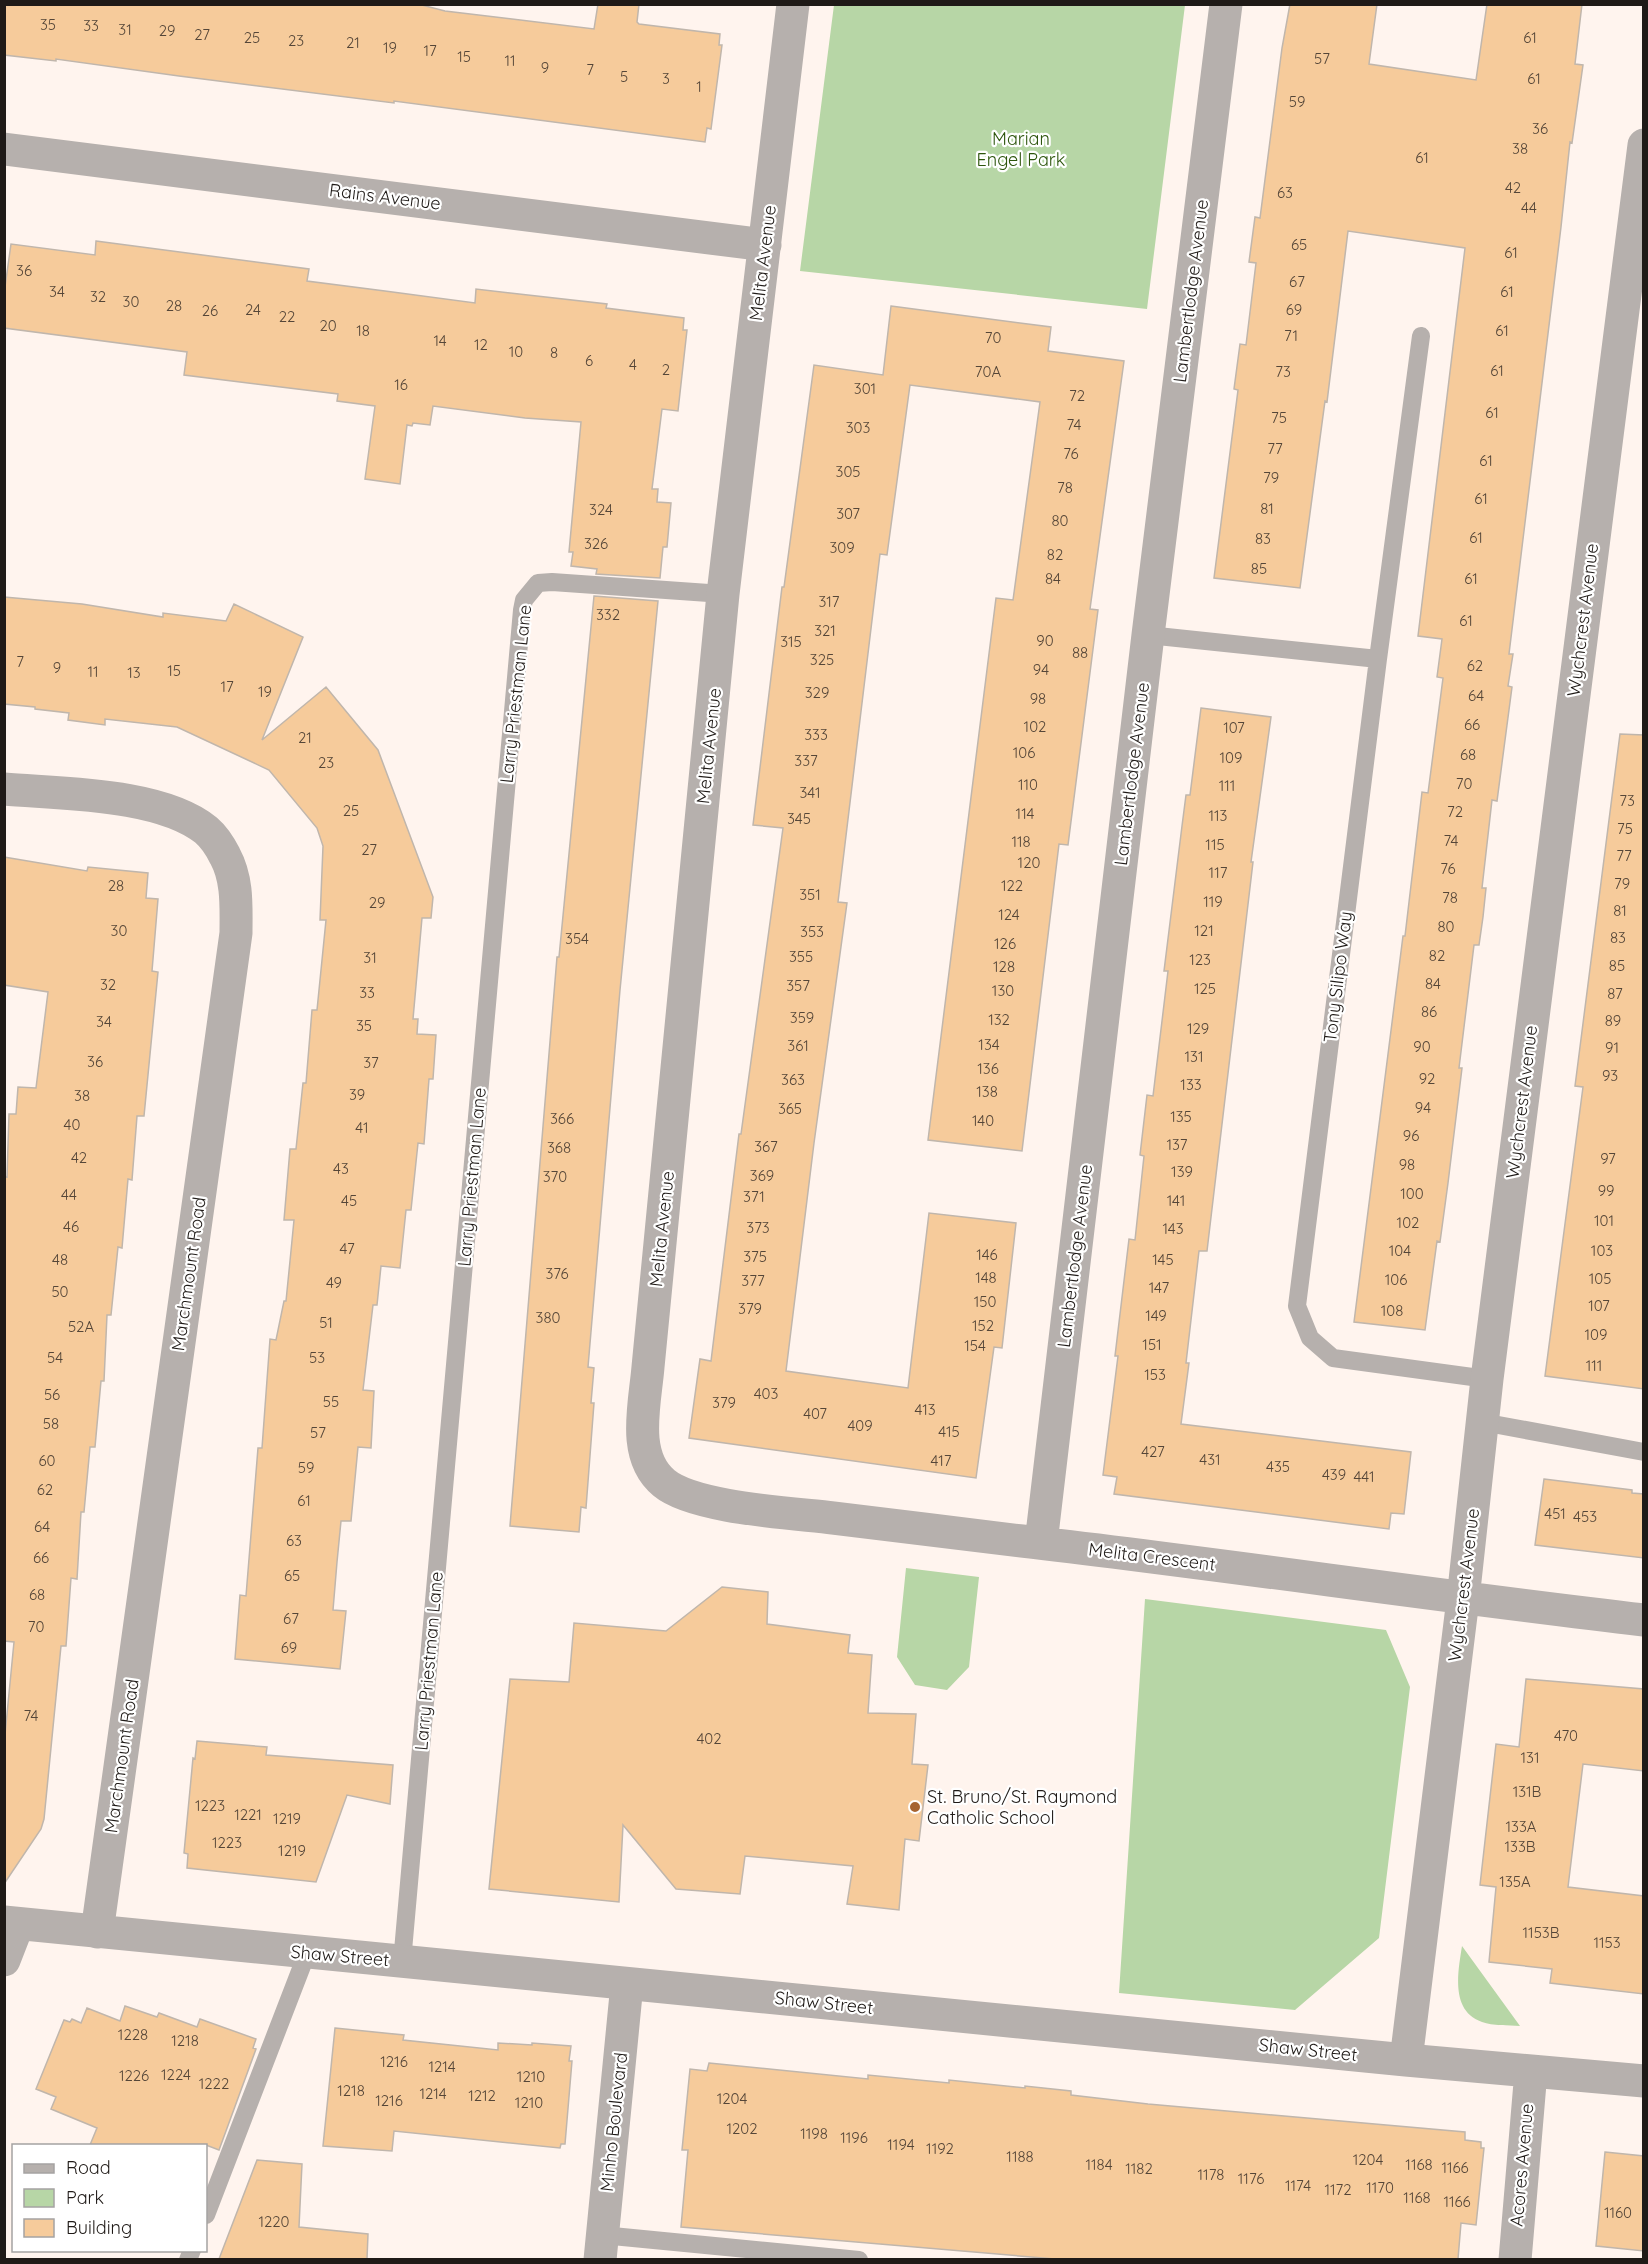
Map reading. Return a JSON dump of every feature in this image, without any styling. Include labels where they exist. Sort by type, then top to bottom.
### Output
[{"type":"street","name":"Melita Avenue","points":[[663,1483],[652,1469],[646,1455],[643,1423],[723,594],[793,4]]},
{"type":"street","name":"Lambertlodge Avenue","points":[[1041,1543],[1148,635],[1226,4]]},
{"type":"street","name":"Wychcrest Avenue","points":[[1406,2060],[1463,1599],[1487,1379],[1644,145]]},
{"type":"street","name":"Rains Avenue","points":[[4,149],[765,245]]},
{"type":"street","name":"Marchmount Road","points":[[4,789],[131,801],[179,814],[207,831],[226,857],[237,894],[236,933],[97,1932]]},
{"type":"street","name":"Melita Crescent","points":[[663,1483],[682,1494],[733,1506],[1644,1620]]},
{"type":"street","name":"Shaw Street","points":[[11,1923],[1406,2060],[1644,2081]]},
{"type":"street","points":[[4,1960],[11,1923]]},
{"type":"street","name":"Minho Boulevard","points":[[601,2247],[627,1984]]},
{"type":"street","name":"Acores Avenue","points":[[1515,2259],[1531,2071]]},
{"type":"lane","name":"Tony Silipo Way","points":[[1421,336],[1297,1306],[1311,1338],[1333,1358],[1487,1379]]},
{"type":"lane","name":"Larry Priestman Lane","points":[[402,1962],[524,600],[538,583],[552,582],[723,594]]},
{"type":"lane","points":[[1148,635],[1378,659]]},
{"type":"lane","points":[[1482,1422],[1644,1452]]},
{"type":"lane","points":[[207,2212],[307,1953]]},
{"type":"lane","points":[[601,2247],[859,2259]]},
{"type":"green space","name":"Marian Engel Park","points":[[834,5],[1185,5],[1147,309],[800,271]]},
{"type":"green space","points":[[906,1568],[979,1577],[969,1667],[947,1690],[915,1685],[897,1657]]},
{"type":"green space","points":[[1145,1599],[1386,1630],[1410,1687],[1379,1938],[1295,2010],[1119,1993]]},
{"type":"green space","points":[[1462,1946],[1520,2026],[1482,2022],[1472,2017],[1465,2009],[1458,1990]]},
{"type":"building","points":[[4,4],[418,4],[445,11],[594,29],[598,4],[639,4],[637,22],[639,24],[720,34],[719,45],[722,45],[711,129],[707,128],[705,142],[56,59],[56,61],[4,55]]},
{"type":"building","points":[[1290,4],[1377,4],[1369,64],[1476,80],[1487,4],[1582,4],[1575,64],[1583,65],[1572,143],[1570,142],[1509,654],[1513,654],[1508,686],[1512,687],[1497,801],[1492,800],[1482,888],[1486,888],[1483,917],[1479,945],[1474,945],[1448,1183],[1440,1242],[1437,1241],[1425,1330],[1354,1322],[1422,792],[1428,793],[1443,678],[1437,677],[1442,639],[1418,636],[1465,248],[1348,231],[1327,402],[1325,401],[1300,588],[1214,578],[1238,390],[1234,389],[1240,344],[1246,345],[1256,263],[1249,262],[1255,217],[1260,218],[1282,48]]},
{"type":"building","points":[[96,241],[309,269],[307,281],[475,303],[476,289],[607,304],[606,308],[684,318],[683,330],[687,330],[678,411],[662,409],[652,489],[658,489],[657,502],[671,503],[667,547],[663,547],[660,578],[596,574],[597,569],[571,566],[573,552],[569,552],[581,422],[525,418],[433,406],[430,425],[413,423],[412,426],[407,425],[400,484],[365,479],[375,406],[337,401],[338,394],[184,375],[187,352],[4,328],[4,294],[11,244],[95,255]]},
{"type":"building","points":[[891,306],[1051,327],[1048,351],[1124,361],[1090,609],[1098,610],[1068,845],[1059,844],[1022,1151],[928,1140],[996,598],[1013,600],[1040,402],[910,385],[887,555],[880,554],[838,902],[847,903],[786,1371],[908,1388],[929,1213],[1016,1223],[1002,1348],[994,1347],[976,1478],[689,1438],[700,1359],[711,1361],[739,1134],[741,1134],[783,828],[753,825],[782,587],[784,587],[814,365],[883,375]]},
{"type":"building","points":[[594,596],[658,601],[620,990],[588,1367],[594,1368],[591,1403],[594,1403],[586,1508],[581,1507],[579,1532],[510,1526],[557,957],[559,957]]},
{"type":"building","points":[[4,597],[82,604],[163,617],[163,613],[226,621],[234,604],[303,637],[262,740],[326,687],[378,750],[433,897],[431,918],[422,918],[413,1019],[418,1019],[417,1034],[436,1035],[433,1079],[429,1079],[424,1144],[418,1143],[411,1210],[406,1210],[400,1268],[381,1266],[377,1305],[373,1305],[363,1390],[374,1391],[371,1448],[358,1447],[351,1521],[341,1521],[337,1562],[333,1610],[346,1611],[340,1669],[235,1659],[240,1595],[246,1596],[258,1448],[262,1448],[270,1339],[276,1340],[284,1301],[286,1301],[294,1220],[284,1220],[290,1149],[296,1149],[303,1083],[306,1083],[312,1010],[317,1010],[326,920],[320,920],[323,846],[317,828],[269,770],[177,727],[105,719],[105,725],[68,720],[69,713],[4,704]]},
{"type":"building","points":[[1201,708],[1271,717],[1251,862],[1253,862],[1207,1251],[1199,1251],[1181,1424],[1411,1452],[1404,1514],[1391,1513],[1389,1529],[1114,1494],[1117,1477],[1103,1475],[1118,1356],[1115,1356],[1129,1239],[1135,1240],[1144,1156],[1140,1155],[1147,1095],[1153,1096],[1168,971],[1164,971],[1186,795],[1190,795]]},
{"type":"building","points":[[1620,734],[1644,735],[1644,1389],[1545,1376],[1583,1087],[1575,1086]]},
{"type":"building","points":[[4,857],[87,871],[88,867],[148,873],[146,898],[158,899],[152,971],[158,972],[144,1116],[137,1116],[132,1180],[128,1179],[122,1248],[118,1247],[111,1315],[107,1315],[104,1381],[101,1381],[95,1447],[90,1447],[84,1512],[81,1512],[77,1579],[71,1578],[66,1646],[61,1646],[44,1819],[41,1829],[4,1884],[4,1745],[14,1642],[4,1641],[4,1176],[7,1177],[9,1114],[16,1114],[18,1087],[36,1088],[48,992],[4,985]]},
{"type":"building","points":[[1544,1479],[1632,1490],[1632,1493],[1644,1494],[1644,1558],[1535,1545]]},
{"type":"building","points":[[722,1587],[768,1592],[767,1624],[850,1635],[848,1653],[872,1655],[868,1713],[916,1714],[912,1764],[928,1765],[919,1841],[905,1839],[899,1910],[847,1904],[853,1866],[745,1856],[740,1894],[676,1889],[623,1825],[619,1902],[489,1889],[510,1679],[569,1682],[574,1623],[666,1631]]},
{"type":"building","points":[[1526,1679],[1644,1689],[1644,1771],[1583,1764],[1568,1887],[1644,1896],[1644,1994],[1550,1983],[1552,1969],[1489,1962],[1496,1887],[1480,1885],[1496,1744],[1519,1747]]},
{"type":"building","points":[[197,1741],[267,1747],[266,1755],[393,1765],[390,1804],[347,1795],[316,1882],[187,1868],[188,1854],[184,1853],[193,1758],[195,1759]]},
{"type":"building","points":[[125,2006],[157,2017],[159,2013],[197,2027],[200,2019],[256,2039],[253,2048],[256,2049],[219,2150],[207,2144],[90,2144],[97,2128],[51,2109],[56,2097],[36,2089],[64,2020],[70,2022],[72,2019],[81,2023],[87,2008],[120,2021]]},
{"type":"building","points":[[335,2028],[404,2035],[403,2040],[498,2050],[498,2043],[571,2046],[569,2061],[572,2061],[565,2144],[561,2144],[560,2148],[394,2131],[392,2151],[323,2146]]},
{"type":"building","points":[[709,2063],[868,2079],[868,2075],[949,2083],[949,2080],[1025,2088],[1025,2086],[1071,2091],[1071,2095],[1148,2104],[1465,2132],[1465,2140],[1481,2142],[1481,2148],[1484,2148],[1476,2225],[1461,2223],[1458,2259],[1055,2259],[681,2227],[688,2150],[682,2150],[690,2069],[707,2071]]},
{"type":"building","points":[[1605,2152],[1644,2156],[1644,2251],[1596,2246]]},
{"type":"building","points":[[257,2160],[302,2164],[299,2227],[368,2234],[367,2259],[219,2259]]},
{"type":"place","name":"St. Bruno/St. Raymond Catholic School","points":[[915,1807]]}]
